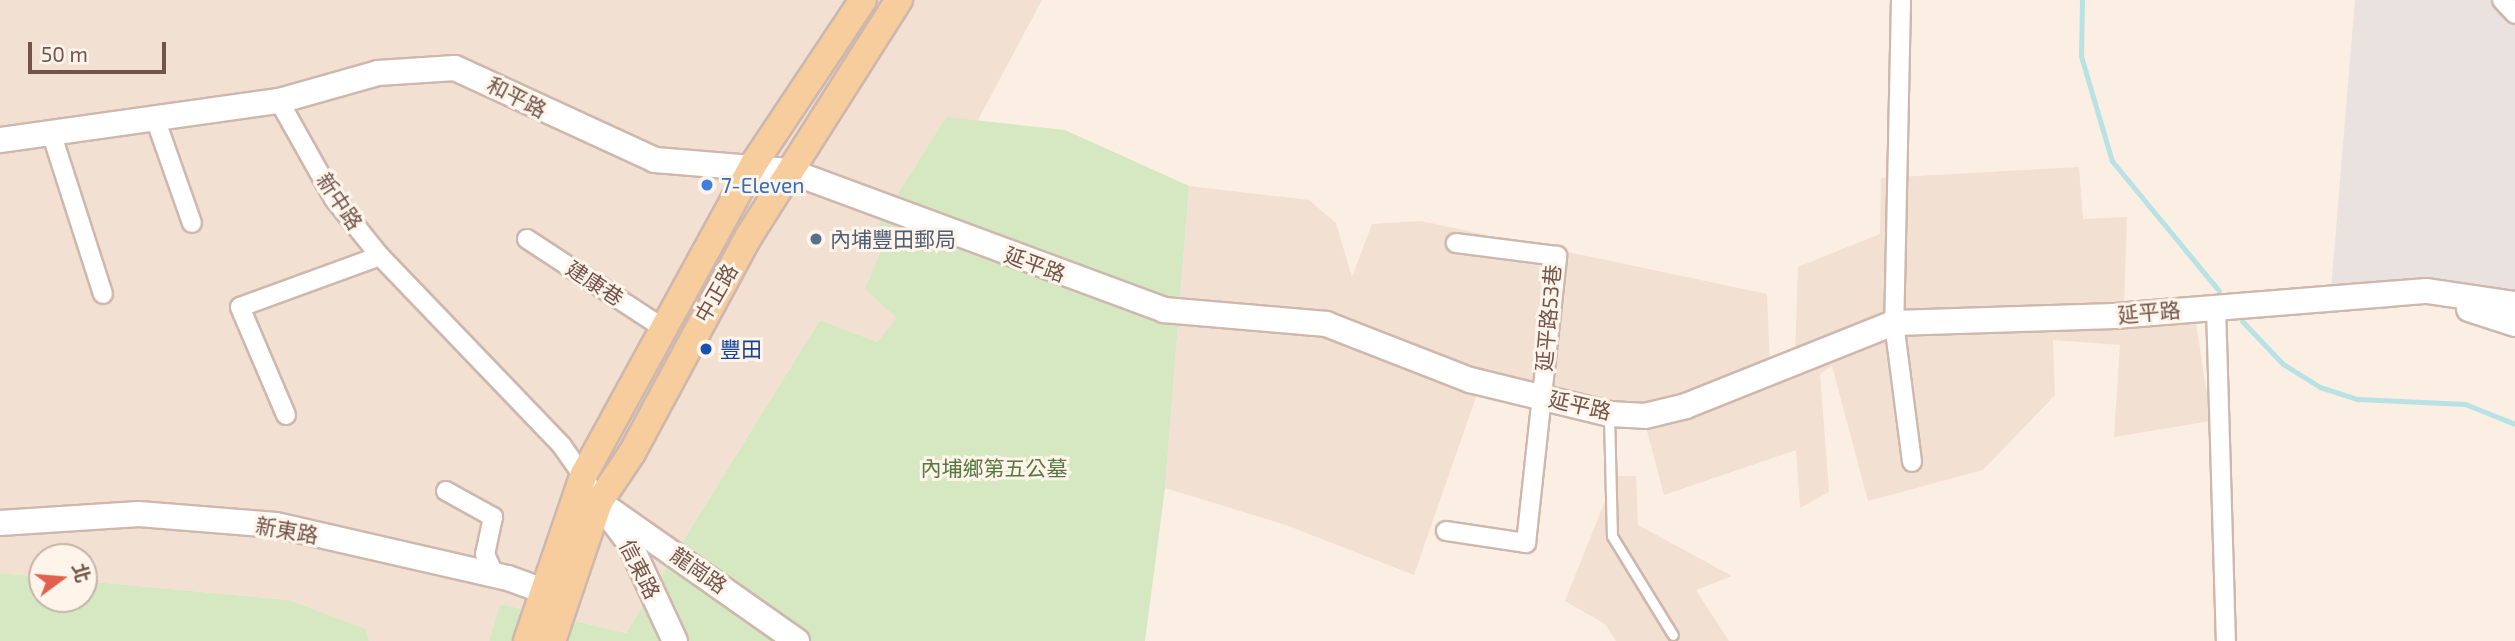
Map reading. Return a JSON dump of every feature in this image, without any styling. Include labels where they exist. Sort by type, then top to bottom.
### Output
[{"type":"main road","name":"中正路","points":[[552,641],[555,595],[584,474],[752,165],[863,0]]},
{"type":"main road","name":"中正路","points":[[527,641],[555,595],[599,502],[789,171],[899,0]]},
{"type":"street","points":[[1901,0],[1894,323],[1912,461]]},
{"type":"street","points":[[2502,0],[2515,15]]},
{"type":"street","name":"和平路","points":[[279,102],[378,73],[455,68],[655,160],[752,165]]},
{"type":"street","points":[[0,140],[156,121],[279,102]]},
{"type":"street","name":"新中路","points":[[279,102],[334,199],[380,256],[584,474],[599,502]]},
{"type":"street","points":[[156,121],[192,223]]},
{"type":"street","points":[[51,132],[103,294]]},
{"type":"street","name":"延平路","points":[[752,165],[789,171],[1164,310],[1326,324],[1407,359],[1609,414],[1645,416],[1686,406],[1894,323],[2216,307],[2427,291],[2515,304]]},
{"type":"street","name":"建康巷","points":[[527,239],[663,328]]},
{"type":"street","name":"延平路53巷","points":[[1456,243],[1557,256],[1541,396]]},
{"type":"street","points":[[286,415],[240,307],[380,256]]},
{"type":"street","name":"延平路","points":[[2427,291],[2515,324]]},
{"type":"street","points":[[2216,307],[2227,641]]},
{"type":"street","points":[[1446,531],[1526,542],[1541,396]]},
{"type":"street","points":[[446,491],[494,517],[485,554],[495,576]]},
{"type":"street","name":"信東路","points":[[599,502],[629,542],[675,641]]},
{"type":"street","name":"龍崗路","points":[[599,502],[797,641]]},
{"type":"street","name":"新東路","points":[[0,523],[139,514],[276,525],[495,576],[555,595]]},
{"type":"lane","points":[[1609,414],[1612,536],[1673,635]]},
{"type":"shaded area","points":[[0,0],[1042,0],[977,122],[946,117],[879,226],[891,228],[898,318],[877,342],[820,320],[626,633],[500,604],[489,641],[369,641],[366,629],[289,600],[98,582],[98,543],[28,543],[28,576],[0,573]]},
{"type":"shaded area","points":[[2355,0],[2515,0],[2515,300],[2426,278],[2331,290]]},
{"type":"shaded area","points":[[2079,167],[2083,219],[2127,217],[2124,308],[2194,309],[2211,421],[2114,437],[2120,345],[2053,340],[2055,395],[1983,470],[1868,501],[1832,366],[1820,374],[1829,492],[1800,508],[1796,450],[1664,495],[1642,412],[1483,377],[1414,575],[1286,525],[1165,488],[1189,186],[1309,200],[1336,223],[1352,277],[1372,224],[1421,221],[1767,294],[1770,367],[1795,357],[1798,267],[1880,234],[1881,178]]},
{"type":"shaded area","points":[[1615,476],[1636,476],[1638,525],[1732,576],[1696,590],[1729,641],[1616,641],[1605,624],[1565,601]]},
{"type":"green space","name":"內埔鄉第五公墓","points":[[946,117],[1065,130],[1189,186],[1165,488],[1145,641],[489,641],[500,604],[626,633],[820,320],[877,342],[897,318],[865,289],[891,228],[878,226]]},
{"type":"green space","points":[[0,573],[28,576],[28,613],[98,613],[98,582],[289,600],[366,629],[369,641],[0,641]]},
{"type":"waterway","points":[[2082,0],[2081,56],[2112,161],[2219,291]]},
{"type":"waterway","points":[[2242,321],[2283,364],[2320,387],[2358,399],[2465,404],[2515,424]]},
{"type":"place","name":"7-Eleven","points":[[707,185]]},
{"type":"place","name":"內埔豐田郵局","points":[[816,239]]},
{"type":"place","name":"豐田","points":[[706,349]]}]
